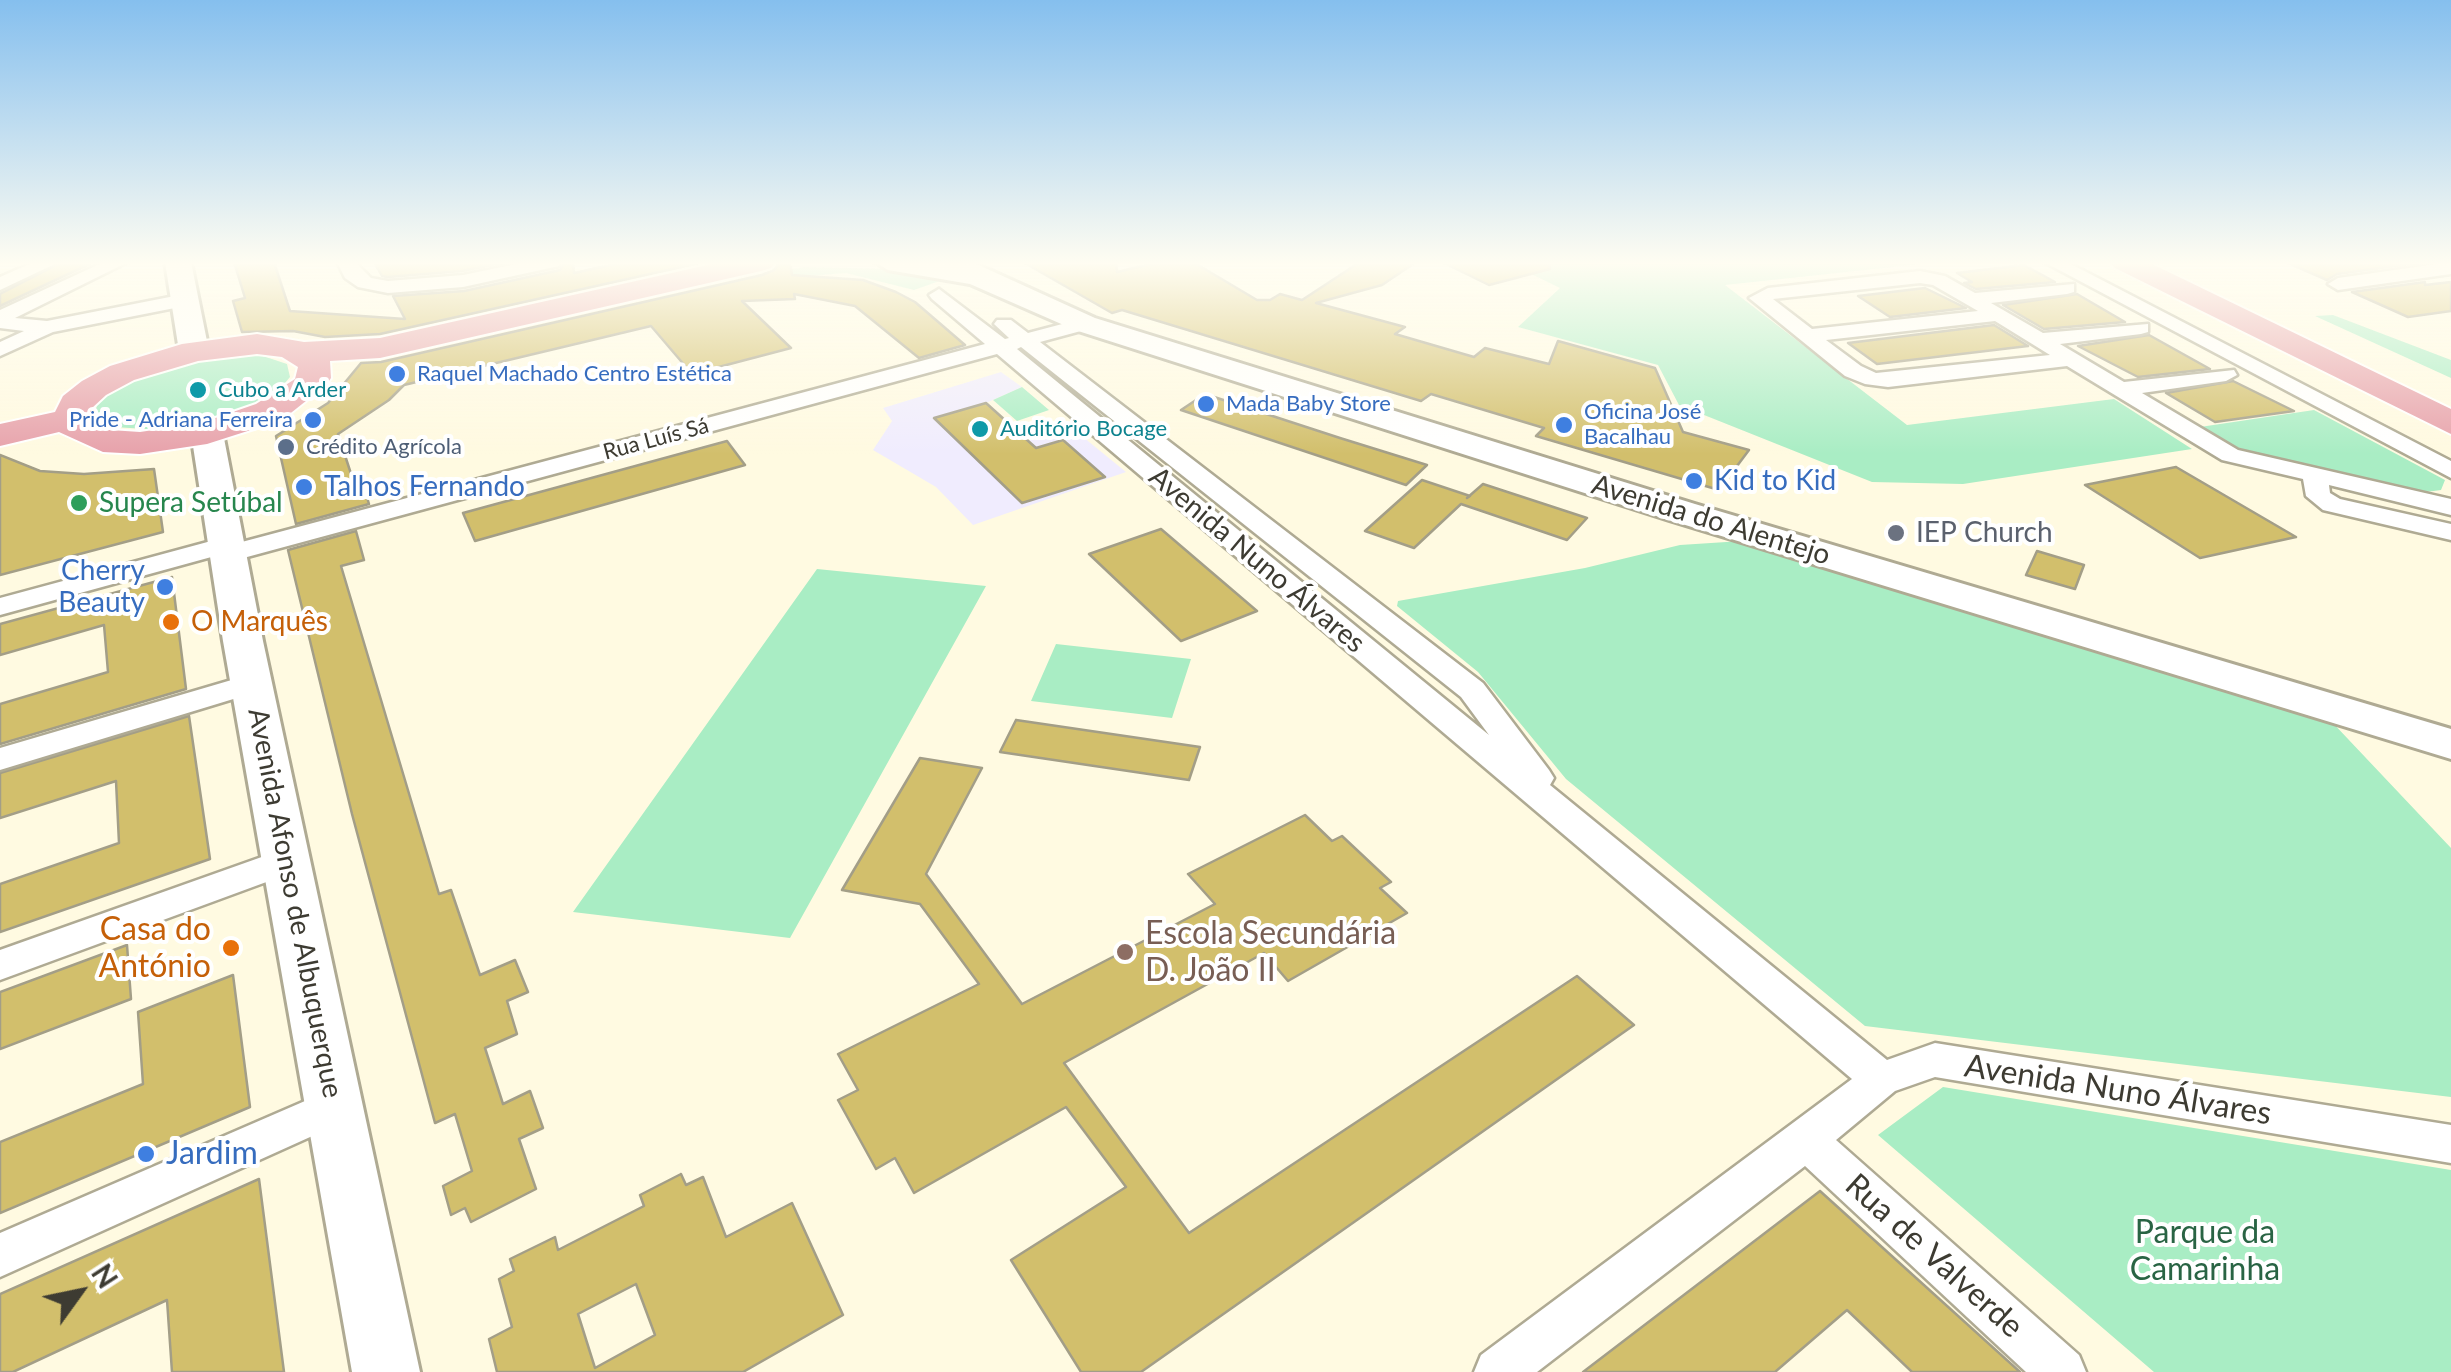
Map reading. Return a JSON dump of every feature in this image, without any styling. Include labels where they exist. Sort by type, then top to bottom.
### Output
[{"type":"main road","points":[[190,326],[194,351]]},
{"type":"main road","points":[[70,419],[76,404],[106,380],[194,351],[258,344],[305,369],[325,370],[380,348],[478,326]]},
{"type":"main road","name":"Avenida do Alentejo","points":[[1091,326],[1709,521],[2451,744]]},
{"type":"main road","points":[[2254,326],[2451,423]]},
{"type":"main road","points":[[2291,326],[2451,407]]},
{"type":"main road","points":[[70,419],[79,432],[103,441],[162,441],[207,433],[268,412],[305,369]]},
{"type":"main road","points":[[0,435],[70,419]]},
{"type":"main road","name":"Avenida Afonso de Albuquerque","points":[[207,433],[226,549],[386,1372]]},
{"type":"street","points":[[41,326],[48,327]]},
{"type":"street","points":[[0,350],[53,326]]},
{"type":"street","name":"Rua Luís Sá","points":[[0,607],[1078,326]]},
{"type":"street","points":[[1793,326],[1853,371],[1884,380],[2070,359]]},
{"type":"street","points":[[1806,336],[1897,326]]},
{"type":"street","points":[[2017,326],[2230,455],[2316,478],[2446,503]]},
{"type":"street","points":[[2175,326],[2451,471]]},
{"type":"street","points":[[2040,340],[2141,328]]},
{"type":"street","name":"Avenida Nuno Álvares","points":[[1014,344],[1472,690],[1537,776],[1624,866]]},
{"type":"street","name":"Avenida Nuno Álvares","points":[[1014,344],[1430,703],[1881,1079],[1935,1060],[2451,1144]]},
{"type":"street","points":[[2120,389],[2226,375]]},
{"type":"street","points":[[2316,478],[2318,496],[2328,503],[2451,532]]},
{"type":"street","points":[[0,759],[252,683]]},
{"type":"street","points":[[1430,703],[1463,708],[1472,690]]},
{"type":"street","points":[[0,965],[287,861]]},
{"type":"street","points":[[1498,1372],[1881,1079]]},
{"type":"street","points":[[0,1255],[335,1106]]},
{"type":"street","name":"Rua de Valverde","points":[[1806,1140],[2062,1372]]},
{"type":"shaded area","points":[[1001,372],[1022,387],[986,403],[973,456],[1072,428],[1126,472],[973,525],[936,487],[873,450],[892,421],[883,408]]},
{"type":"green space","points":[[1778,326],[1907,425],[2114,399],[2192,449],[1963,484],[1872,482],[1679,405],[1658,365],[1518,327]]},
{"type":"green space","points":[[2337,326],[2362,326],[2451,360],[2451,378]]},
{"type":"green space","points":[[257,354],[287,364],[290,377],[255,406],[201,424],[161,430],[114,427],[95,413],[97,405],[112,390],[172,363]]},
{"type":"green space","points":[[1022,387],[1049,410],[1017,421],[993,400]]},
{"type":"green space","points":[[2314,410],[2445,480],[2441,490],[2426,492],[2277,462],[2250,454],[2200,427]]},
{"type":"green space","points":[[1742,541],[2331,721],[2451,848],[2451,1097],[1865,1026],[1566,779],[1478,672],[1397,606],[1398,601],[1585,568],[1680,545]]},
{"type":"green space","points":[[817,569],[986,586],[790,938],[573,912]]},
{"type":"green space","points":[[1056,644],[1191,659],[1172,718],[1031,701]]},
{"type":"green space","name":"Parque da Camarinha","points":[[1943,1087],[2451,1170],[2451,1372],[2154,1372],[1878,1135]]},
{"type":"building","points":[[240,326],[416,326],[380,334],[325,337],[293,331],[242,332]]},
{"type":"building","points":[[539,326],[651,326],[404,385],[389,400],[338,434],[355,486],[363,484],[369,504],[296,524],[276,436],[328,403],[361,363],[381,362]]},
{"type":"building","points":[[651,326],[768,326],[791,348],[692,374]]},
{"type":"building","points":[[880,326],[943,326],[965,345],[919,358]]},
{"type":"building","points":[[1175,326],[1401,326],[1405,327],[1395,334],[1474,357],[1485,348],[1549,364],[1558,341],[1655,368],[1683,432],[1749,450],[1719,490],[1536,436],[1544,428],[1431,394],[1421,401]]},
{"type":"building","points":[[1996,326],[2028,346],[1877,364],[1848,343]]},
{"type":"building","points":[[2149,335],[2210,369],[2138,377],[2078,346]]},
{"type":"building","points":[[2233,381],[2294,411],[2215,422],[2166,393]]},
{"type":"building","points":[[1205,394],[1427,465],[1406,485],[1181,410]]},
{"type":"building","points":[[986,403],[1036,448],[1063,440],[1105,477],[1022,503],[934,418]]},
{"type":"building","points":[[727,441],[745,465],[475,541],[463,513]]},
{"type":"building","name":"Supera Setúbal","points":[[0,455],[40,471],[84,474],[154,469],[163,532],[0,575]]},
{"type":"building","points":[[2176,467],[2296,537],[2200,558],[2085,485]]},
{"type":"building","points":[[1422,480],[1469,496],[1483,484],[1587,518],[1567,540],[1461,504],[1414,548],[1365,531]]},
{"type":"building","points":[[1161,529],[1257,611],[1181,641],[1089,554]]},
{"type":"building","points":[[356,531],[364,560],[341,566],[439,894],[451,890],[480,975],[515,960],[528,992],[507,1001],[517,1034],[485,1048],[503,1104],[530,1091],[543,1128],[519,1139],[536,1189],[471,1222],[465,1208],[451,1215],[443,1186],[472,1171],[455,1114],[435,1123],[352,814],[288,550]]},
{"type":"building","points":[[2037,551],[2084,565],[2075,589],[2026,575]]},
{"type":"building","points":[[172,577],[186,689],[0,744],[0,704],[108,672],[104,625],[0,655],[0,624]]},
{"type":"building","points":[[189,716],[210,859],[0,932],[0,884],[119,843],[116,781],[0,818],[0,773]]},
{"type":"building","points":[[1016,720],[1200,747],[1189,780],[1000,752]]},
{"type":"building","points":[[920,758],[982,768],[926,874],[1022,1004],[1215,904],[1188,874],[1305,815],[1332,841],[1342,836],[1391,882],[1380,888],[1407,913],[1288,981],[1264,953],[1064,1063],[1189,1233],[1577,976],[1634,1025],[1141,1372],[1081,1372],[1011,1260],[1126,1187],[1066,1107],[914,1193],[895,1158],[876,1169],[838,1100],[858,1090],[838,1054],[979,984],[920,904],[842,890]]},
{"type":"building","points":[[127,945],[131,999],[0,1049],[0,992]]},
{"type":"building","points":[[233,975],[250,1107],[0,1213],[0,1142],[143,1084],[138,1012]]},
{"type":"building","points":[[681,1174],[686,1185],[703,1177],[726,1237],[792,1203],[843,1315],[743,1372],[497,1372],[489,1339],[512,1327],[499,1279],[514,1271],[510,1259],[555,1237],[558,1250],[644,1206],[640,1195]],"holes":[[[636,1284],[655,1335],[595,1368],[578,1314]]]},
{"type":"building","points":[[259,1179],[284,1372],[172,1372],[167,1300],[13,1372],[0,1372],[0,1294]]},
{"type":"building","points":[[1820,1191],[2020,1372],[1912,1372],[1847,1310],[1775,1372],[1583,1372]]},
{"type":"place","name":"Raquel Machado Centro Estética","points":[[397,374]]},
{"type":"place","name":"Cubo a Arder","points":[[198,390]]},
{"type":"place","name":"Mada Baby Store","points":[[1206,404]]},
{"type":"place","name":"Pride - Adriana Ferreira","points":[[313,420]]},
{"type":"place","name":"Oficina José Bacalhau","points":[[1564,425]]},
{"type":"place","name":"Auditório Bocage","points":[[980,429]]},
{"type":"place","name":"Crédito Agrícola","points":[[286,447]]},
{"type":"place","name":"Kid to Kid","points":[[1694,481]]},
{"type":"place","name":"Talhos Fernando","points":[[304,487]]},
{"type":"place","name":"Supera Setúbal","points":[[79,503]]},
{"type":"place","name":"IEP Church","points":[[1896,533]]},
{"type":"place","name":"Cherry Beauty","points":[[165,587]]},
{"type":"place","name":"O Marquês","points":[[171,622]]},
{"type":"place","name":"Casa do António","points":[[231,948]]},
{"type":"place","name":"Escola Secundária D. João II","points":[[1125,952]]},
{"type":"place","name":"Jardim","points":[[146,1154]]}]
